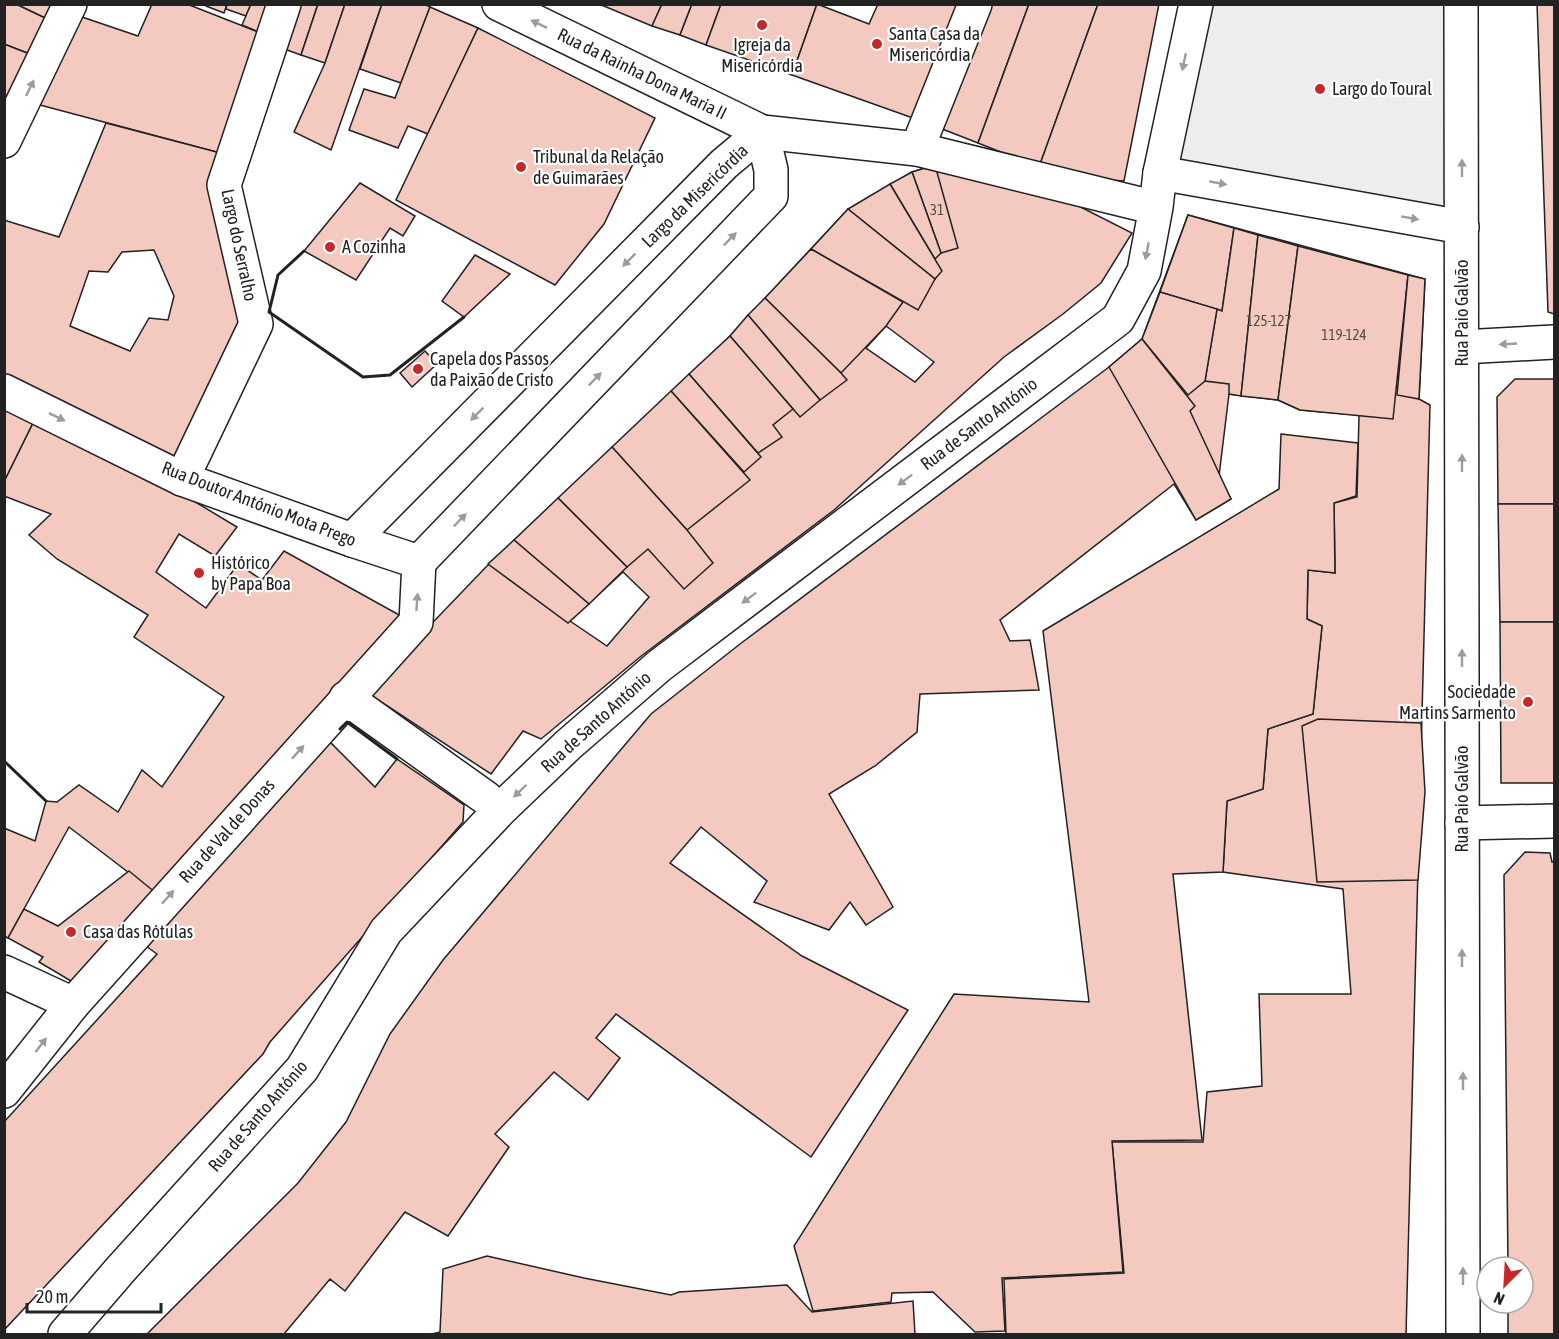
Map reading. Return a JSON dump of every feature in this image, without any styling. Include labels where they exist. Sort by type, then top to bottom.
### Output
[{"type":"street","points":[[4,141],[70,4]]},
{"type":"street","name":"Largo do Serralho","points":[[182,478],[256,324],[224,185],[285,4]]},
{"type":"street","name":"Rua da Rainha Dona Maria II","points":[[499,4],[762,132],[917,149],[1140,204]]},
{"type":"street","points":[[917,149],[975,4]]},
{"type":"street","points":[[1196,4],[1160,173],[1462,227],[1461,4]]},
{"type":"street","name":"Largo da Misericórdia","points":[[352,540],[724,164],[762,132],[771,170],[771,196],[419,562]]},
{"type":"street","name":"Rua de Santo António","points":[[65,1335],[121,1269],[302,1069],[386,931],[501,809],[559,753],[659,666],[1118,319],[1144,271],[1160,173]]},
{"type":"street","name":"Rua Paio Galvão","points":[[1462,227],[1463,1335]]},
{"type":"street","points":[[1462,347],[1554,342]]},
{"type":"street","name":"Rua Doutor António Mota Prego","points":[[4,391],[182,478],[419,562]]},
{"type":"street","name":"Rua de Val de Donas","points":[[4,1091],[73,1004],[416,622],[419,562]]},
{"type":"street","points":[[346,698],[486,798]]},
{"type":"street","points":[[1462,823],[1554,820]]},
{"type":"street","points":[[4,972],[73,1004]]},
{"type":"shaded area","name":"Largo do Toural","points":[[1196,5],[1461,5],[1462,227],[1160,173]]},
{"type":"building","points":[[4,4],[16,4],[56,23],[40,58],[4,44]]},
{"type":"building","points":[[16,4],[65,4],[56,23]]},
{"type":"building","points":[[152,4],[187,4],[266,35],[228,155],[40,105],[82,17],[138,36]]},
{"type":"building","points":[[207,4],[227,4],[224,13],[206,6]]},
{"type":"building","points":[[227,4],[251,4],[246,16],[226,9]]},
{"type":"building","points":[[251,4],[277,4],[266,35],[242,25]]},
{"type":"building","points":[[290,4],[318,4],[301,55],[276,46]]},
{"type":"building","points":[[318,4],[345,4],[325,63],[301,55]]},
{"type":"building","points":[[345,4],[382,4],[331,150],[294,132],[325,63]]},
{"type":"building","points":[[382,4],[424,4],[430,7],[401,83],[360,69]]},
{"type":"building","points":[[599,4],[662,4],[652,26]]},
{"type":"building","points":[[662,4],[692,4],[680,35],[652,26]]},
{"type":"building","points":[[692,4],[721,4],[706,45],[680,35]]},
{"type":"building","name":"Igreja da Misericórdia","points":[[721,4],[817,4],[792,75],[706,45]]},
{"type":"building","name":"Santa Casa da Misericórdia","points":[[817,4],[869,24],[878,4],[968,4],[927,123],[792,75]]},
{"type":"building","points":[[977,4],[1029,4],[978,143],[927,123]]},
{"type":"building","points":[[1029,4],[1098,4],[1039,167],[978,143]]},
{"type":"building","points":[[1098,4],[1159,4],[1124,181],[1067,177],[1039,167]]},
{"type":"building","points":[[1537,4],[1554,4],[1554,314],[1548,312]]},
{"type":"building","points":[[430,7],[478,28],[428,134],[408,126],[398,148],[349,130],[364,89],[395,98]]},
{"type":"building","name":"Tribunal da Relação de Guimarães","points":[[478,28],[655,118],[604,224],[555,285],[396,200]]},
{"type":"building","points":[[4,44],[40,58],[4,135]]},
{"type":"building","points":[[106,123],[228,155],[241,326],[179,466],[4,378],[4,220],[59,237]],"holes":[[[154,250],[174,296],[168,320],[149,318],[130,351],[70,326],[89,271],[108,272],[122,252]]]},
{"type":"building","points":[[935,165],[1055,194],[1132,233],[1101,283],[1004,357],[834,510],[640,657],[541,739],[523,731],[491,774],[366,692],[485,568],[730,336],[848,209],[912,172]],"holes":[[[886,326],[934,362],[915,382],[866,348]],[[623,572],[649,597],[607,646],[570,621]]]},
{"type":"building","points":[[935,165],[958,248],[941,253],[912,172]]},
{"type":"building","points":[[912,172],[941,253],[935,259],[890,184]]},
{"type":"building","points":[[360,183],[415,216],[403,236],[390,228],[356,280],[304,251]]},
{"type":"building","points":[[890,184],[942,271],[935,279],[848,209]]},
{"type":"building","points":[[848,209],[935,279],[918,310],[811,249]]},
{"type":"building","points":[[1188,215],[1425,279],[1419,399],[1430,405],[1406,1334],[1006,1334],[1004,1279],[1124,1273],[1112,1142],[1203,1142],[1207,1092],[1262,1086],[1259,994],[1351,994],[1343,889],[1223,872],[1227,801],[1263,789],[1268,729],[1313,714],[1322,626],[1307,619],[1308,570],[1335,573],[1334,503],[1357,497],[1359,415],[1300,410],[1278,400],[1229,394],[1219,476],[1231,499],[1196,520],[1174,484],[1000,620],[1010,641],[1030,640],[1039,690],[920,694],[917,732],[875,766],[829,794],[893,907],[866,925],[850,902],[829,930],[754,902],[767,881],[701,827],[670,863],[802,956],[908,1010],[811,1157],[616,1014],[596,1038],[620,1058],[588,1100],[554,1072],[495,1134],[509,1147],[448,1236],[405,1212],[345,1291],[330,1279],[284,1334],[147,1334],[298,1183],[346,1122],[390,1034],[443,960],[651,714],[740,644],[1109,367],[1142,339]]},
{"type":"building","points":[[1188,215],[1234,228],[1222,311],[1160,292]]},
{"type":"building","points":[[1234,228],[1258,235],[1241,396],[1229,394],[1229,384],[1205,381],[1217,309],[1222,311]]},
{"type":"building","points":[[1258,235],[1298,246],[1278,400],[1241,396]]},
{"type":"building","points":[[1298,246],[1408,275],[1393,419],[1300,410],[1278,400]]},
{"type":"building","points":[[811,249],[903,302],[886,326],[841,373],[765,298]]},
{"type":"building","points":[[475,255],[510,274],[464,317],[442,301]]},
{"type":"building","points":[[1408,275],[1425,279],[1419,399],[1397,395]]},
{"type":"building","points":[[1160,292],[1217,309],[1205,381],[1188,395],[1142,339]]},
{"type":"building","points":[[765,298],[847,380],[820,400],[748,315]]},
{"type":"building","points":[[748,315],[820,400],[800,417],[730,336]]},
{"type":"building","points":[[730,336],[793,409],[773,425],[782,437],[758,453],[689,374]]},
{"type":"building","points":[[1142,339],[1195,406],[1190,411],[1231,499],[1196,520],[1109,367]]},
{"type":"building","name":"Capela dos Passos da Paixão de Cristo","points":[[425,351],[437,364],[412,387],[400,373]]},
{"type":"building","points":[[689,374],[761,457],[744,472],[671,391]]},
{"type":"building","points":[[1515,379],[1554,379],[1554,504],[1498,504],[1497,397]]},
{"type":"building","points":[[671,391],[750,480],[687,530],[612,447]]},
{"type":"building","points":[[4,399],[37,415],[4,482]]},
{"type":"building","points":[[37,415],[102,446],[237,527],[215,556],[179,534],[156,572],[206,608],[238,564],[262,580],[284,551],[410,621],[162,898],[69,827],[8,938],[4,936],[4,828],[35,841],[46,801],[57,802],[79,785],[118,812],[142,770],[162,787],[224,697],[134,637],[148,615],[57,559],[29,535],[51,514],[4,496],[4,482]]},
{"type":"building","points":[[1281,434],[1358,443],[1356,496],[1334,503],[1335,573],[1308,570],[1307,619],[1322,626],[1313,714],[1268,729],[1263,789],[1227,801],[1223,872],[1173,874],[1202,1140],[1112,1141],[1123,1272],[1002,1278],[1005,1331],[975,1332],[933,1292],[892,1293],[891,1302],[813,1311],[794,1246],[954,994],[1089,1002],[1043,631],[1279,489]]},
{"type":"building","points":[[612,447],[687,530],[713,563],[684,589],[648,549],[627,567],[558,498]]},
{"type":"building","points":[[558,498],[627,567],[589,604],[514,540]]},
{"type":"building","points":[[1498,504],[1554,504],[1554,622],[1500,622]]},
{"type":"building","points":[[514,540],[589,604],[568,623],[488,564]]},
{"type":"building","name":"Sociedade Martins Sarmento","points":[[1500,622],[1554,622],[1554,783],[1501,783]]},
{"type":"building","points":[[1318,719],[1421,723],[1425,792],[1418,880],[1317,882],[1302,726]]},
{"type":"building","points":[[328,740],[375,787],[397,759],[464,805],[463,822],[270,1042],[263,1054],[4,1330],[4,1122],[157,954],[146,946]]},
{"type":"building","points":[[1525,852],[1550,853],[1552,862],[1554,862],[1554,1334],[1508,1334],[1508,1315],[1535,1315],[1535,1255],[1508,1255],[1504,875]]},
{"type":"building","name":"Casa das Rótulas","points":[[129,871],[162,898],[81,987],[39,962],[43,957],[8,938],[24,909],[58,926]]},
{"type":"building","points":[[487,1256],[671,1295],[679,1292],[787,1285],[812,1312],[913,1301],[915,1334],[432,1334],[440,1332],[443,1269]]},
{"type":"wall","points":[[304,251],[278,275],[269,312],[363,377],[390,375],[464,317]]},
{"type":"wall","points":[[340,729],[347,722],[397,759]]},
{"type":"wall","points":[[4,761],[46,801]]},
{"type":"place","name":"Igreja da Misericórdia","points":[[762,25]]},
{"type":"place","name":"Santa Casa da Misericórdia","points":[[877,44]]},
{"type":"place","name":"Largo do Toural","points":[[1320,89]]},
{"type":"place","name":"Tribunal da Relação de Guimarães","points":[[521,167]]},
{"type":"place","name":"A Cozinha","points":[[330,247]]},
{"type":"place","name":"Capela dos Passos da Paixão de Cristo","points":[[418,369]]},
{"type":"place","name":"Histórico by Papa Boa","points":[[199,573]]},
{"type":"place","name":"Sociedade Martins Sarmento","points":[[1528,702]]},
{"type":"place","name":"Casa das Rótulas","points":[[71,932]]}]
